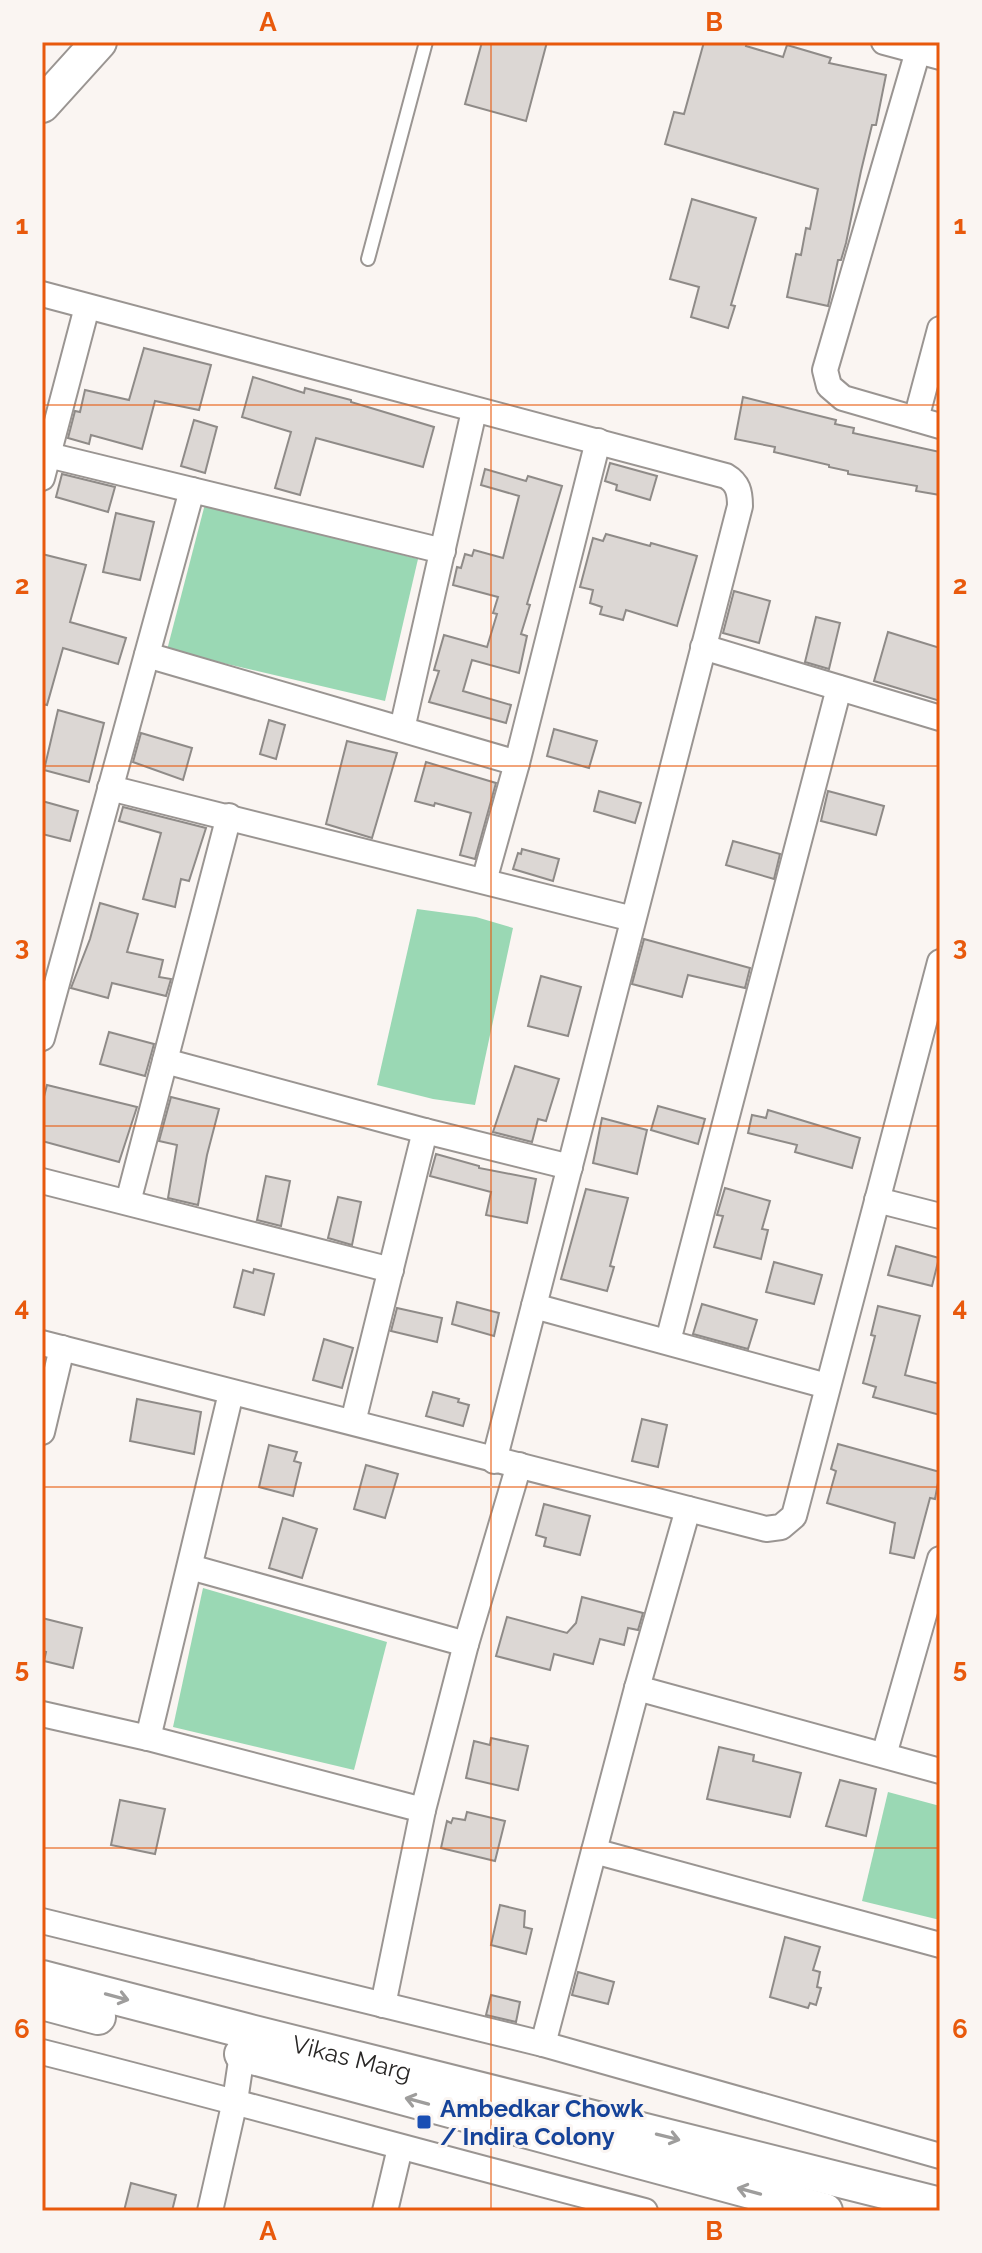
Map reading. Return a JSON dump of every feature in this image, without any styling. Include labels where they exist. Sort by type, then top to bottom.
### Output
[{"type":"main road","points":[[42,105],[99,42]]},
{"type":"main road","name":"Vikas Marg","points":[[42,1978],[243,2042],[825,2211]]},
{"type":"main road","name":"Vikas Marg","points":[[42,2002],[243,2042],[939,2204]]},
{"type":"street","points":[[884,42],[929,54],[825,370],[829,386],[843,398],[940,426]]},
{"type":"street","points":[[42,294],[726,476],[737,486],[740,506],[494,1461]]},
{"type":"street","points":[[87,307],[45,467],[192,490],[443,551]]},
{"type":"street","points":[[916,419],[940,329]]},
{"type":"street","points":[[402,729],[474,411]]},
{"type":"street","points":[[484,881],[598,441]]},
{"type":"street","points":[[42,1038],[192,490]]},
{"type":"street","points":[[703,647],[940,718]]},
{"type":"street","points":[[147,655],[517,763]]},
{"type":"street","points":[[668,1341],[839,688]]},
{"type":"street","points":[[110,788],[633,919]]},
{"type":"street","points":[[128,1202],[229,816]]},
{"type":"street","points":[[42,1432],[52,1345],[766,1529],[781,1527],[794,1516],[877,1200],[930,1039],[940,962]]},
{"type":"street","points":[[165,1061],[570,1167]]},
{"type":"street","points":[[353,1422],[425,1131]]},
{"type":"street","points":[[42,1181],[391,1270]]},
{"type":"street","points":[[877,1200],[940,1216]]},
{"type":"street","points":[[534,1306],[827,1386]]},
{"type":"street","points":[[148,1738],[231,1393]]},
{"type":"street","points":[[383,2005],[423,1810],[466,1644],[519,1465]]},
{"type":"street","points":[[543,2044],[688,1509]]},
{"type":"street","points":[[884,1755],[940,1559]]},
{"type":"street","points":[[190,1567],[466,1644]]},
{"type":"street","points":[[637,1688],[940,1771]]},
{"type":"street","points":[[42,1714],[148,1738],[423,1810]]},
{"type":"street","points":[[594,1851],[940,1945]]},
{"type":"street","points":[[42,1921],[543,2044],[940,2156]]},
{"type":"street","points":[[210,2211],[235,2101],[243,2042]]},
{"type":"street","points":[[42,2052],[645,2211]]},
{"type":"street","points":[[385,2211],[400,2148]]},
{"type":"lane","points":[[368,259],[426,42]]},
{"type":"green space","points":[[205,504],[418,559],[385,701],[167,650]]},
{"type":"green space","points":[[417,909],[476,917],[513,928],[475,1105],[433,1099],[377,1085]]},
{"type":"green space","points":[[203,1588],[387,1642],[354,1770],[173,1727]]},
{"type":"green space","points":[[888,1792],[940,1806],[940,1920],[862,1901]]},
{"type":"building","points":[[482,42],[547,42],[526,121],[465,104]]},
{"type":"building","points":[[704,42],[747,42],[746,46],[783,57],[787,45],[831,58],[829,63],[886,75],[876,125],[872,125],[846,243],[841,260],[838,260],[828,306],[787,297],[796,254],[801,255],[806,228],[810,229],[818,189],[665,144],[674,112],[684,114]]},
{"type":"building","points":[[692,199],[756,218],[731,305],[735,306],[728,328],[691,317],[699,287],[670,279]]},
{"type":"building","points":[[144,348],[211,365],[199,410],[155,401],[142,449],[91,435],[89,444],[68,438],[75,411],[80,412],[85,390],[129,400]]},
{"type":"building","points":[[253,377],[304,393],[305,388],[351,400],[434,427],[423,467],[316,438],[300,495],[275,488],[291,432],[242,417]]},
{"type":"building","points":[[743,397],[836,420],[835,424],[854,428],[853,433],[940,452],[940,495],[916,491],[917,486],[848,474],[848,471],[829,465],[774,452],[775,447],[735,439]]},
{"type":"building","points":[[194,420],[217,427],[205,473],[181,466]]},
{"type":"building","points":[[610,463],[657,476],[650,500],[616,490],[617,485],[605,481]]},
{"type":"building","points":[[485,469],[526,481],[528,476],[562,486],[527,604],[530,605],[521,634],[527,636],[519,673],[472,660],[463,691],[511,705],[506,723],[429,702],[439,671],[434,670],[444,635],[487,647],[497,614],[493,613],[498,597],[453,585],[457,567],[461,568],[465,554],[472,556],[474,550],[503,558],[519,496],[481,485]]},
{"type":"building","points":[[62,474],[115,487],[108,512],[56,497]]},
{"type":"building","points":[[116,513],[154,522],[140,580],[103,572]]},
{"type":"building","points":[[606,534],[697,556],[677,626],[626,610],[623,620],[600,614],[602,607],[590,603],[593,590],[580,587],[593,538],[603,541]]},
{"type":"building","points":[[42,554],[86,565],[70,622],[126,638],[118,664],[63,648],[47,705],[42,704]]},
{"type":"building","points":[[734,591],[770,601],[759,643],[723,633]]},
{"type":"building","points":[[816,617],[840,623],[829,669],[805,662]]},
{"type":"building","points":[[888,632],[940,648],[940,701],[874,681]]},
{"type":"building","points":[[58,710],[104,723],[89,782],[44,770]]},
{"type":"building","points":[[269,720],[285,725],[276,759],[260,754]]},
{"type":"building","points":[[554,729],[597,741],[589,768],[547,756]]},
{"type":"building","points":[[141,733],[192,748],[183,780],[133,762]]},
{"type":"building","points":[[347,741],[397,753],[372,838],[326,824]]},
{"type":"building","points":[[426,762],[496,783],[475,859],[460,855],[471,813],[415,801]]},
{"type":"building","points":[[599,791],[641,803],[635,823],[594,811]]},
{"type":"building","points":[[828,791],[884,806],[876,835],[821,821]]},
{"type":"building","points":[[42,801],[78,811],[70,841],[42,834]]},
{"type":"building","points":[[123,807],[206,828],[189,881],[181,879],[175,907],[143,899],[161,833],[119,821]]},
{"type":"building","points":[[733,841],[780,854],[774,879],[726,865]]},
{"type":"building","points":[[522,849],[559,859],[553,881],[513,869]]},
{"type":"building","points":[[100,903],[138,914],[127,952],[163,960],[159,977],[171,979],[166,996],[112,983],[108,998],[71,988]]},
{"type":"building","points":[[644,939],[750,968],[745,988],[688,975],[682,997],[632,984]]},
{"type":"building","points":[[541,976],[581,987],[568,1036],[528,1026]]},
{"type":"building","points":[[109,1032],[154,1044],[145,1076],[100,1064]]},
{"type":"building","points":[[515,1066],[559,1079],[546,1121],[538,1119],[532,1142],[493,1132]]},
{"type":"building","points":[[47,1085],[137,1107],[119,1162],[42,1141],[42,1104]]},
{"type":"building","points":[[171,1097],[219,1109],[198,1205],[168,1198],[177,1145],[159,1141]]},
{"type":"building","points":[[658,1106],[705,1119],[698,1144],[651,1130]]},
{"type":"building","points":[[768,1110],[860,1138],[852,1168],[795,1152],[797,1145],[748,1133],[752,1115],[766,1118]]},
{"type":"building","points":[[602,1118],[647,1130],[637,1174],[593,1163]]},
{"type":"building","points":[[436,1154],[479,1168],[536,1179],[527,1223],[486,1215],[491,1192],[430,1176]]},
{"type":"building","points":[[266,1176],[290,1181],[281,1226],[257,1220]]},
{"type":"building","points":[[725,1188],[770,1201],[762,1229],[768,1230],[761,1259],[714,1247],[723,1216],[717,1215]]},
{"type":"building","points":[[586,1189],[628,1198],[610,1266],[614,1267],[607,1291],[561,1279]]},
{"type":"building","points":[[338,1197],[361,1202],[352,1245],[328,1238]]},
{"type":"building","points":[[896,1246],[939,1258],[932,1286],[888,1275]]},
{"type":"building","points":[[774,1262],[822,1275],[814,1304],[766,1292]]},
{"type":"building","points":[[254,1269],[274,1274],[264,1315],[234,1307],[243,1270],[253,1273]]},
{"type":"building","points":[[457,1302],[499,1313],[494,1336],[452,1324]]},
{"type":"building","points":[[702,1304],[757,1320],[748,1349],[693,1334]]},
{"type":"building","points":[[878,1306],[920,1316],[905,1375],[940,1384],[940,1415],[873,1397],[876,1387],[863,1383],[875,1336],[871,1335]]},
{"type":"building","points":[[397,1308],[442,1318],[437,1342],[391,1331]]},
{"type":"building","points":[[324,1339],[353,1348],[342,1388],[313,1380]]},
{"type":"building","points":[[433,1392],[469,1405],[463,1426],[426,1416]]},
{"type":"building","points":[[137,1399],[201,1412],[194,1454],[130,1441]]},
{"type":"building","points":[[642,1419],[667,1425],[658,1467],[632,1461]]},
{"type":"building","points":[[838,1444],[940,1472],[935,1499],[930,1498],[914,1558],[890,1553],[895,1523],[827,1503],[836,1471],[831,1469]]},
{"type":"building","points":[[269,1445],[297,1452],[294,1461],[301,1463],[293,1496],[259,1487]]},
{"type":"building","points":[[366,1465],[398,1474],[385,1518],[354,1509]]},
{"type":"building","points":[[544,1504],[590,1516],[580,1555],[544,1546],[546,1538],[536,1535]]},
{"type":"building","points":[[283,1518],[317,1529],[302,1578],[269,1568]]},
{"type":"building","points":[[582,1597],[643,1613],[638,1630],[628,1628],[624,1645],[600,1639],[593,1664],[554,1654],[550,1670],[496,1656],[507,1617],[567,1633],[576,1623]]},
{"type":"building","points":[[42,1618],[82,1628],[73,1668],[44,1661],[46,1652],[42,1651]]},
{"type":"building","points":[[491,1738],[528,1746],[518,1790],[466,1778],[474,1741],[490,1745]]},
{"type":"building","points":[[719,1747],[754,1755],[753,1761],[801,1773],[790,1817],[707,1799]]},
{"type":"building","points":[[840,1780],[876,1789],[866,1836],[826,1826]]},
{"type":"building","points":[[120,1800],[165,1809],[155,1854],[111,1845]]},
{"type":"building","points":[[467,1812],[505,1821],[495,1861],[441,1848],[447,1821],[451,1823],[453,1818],[465,1820]]},
{"type":"building","points":[[500,1905],[525,1911],[524,1927],[532,1929],[526,1954],[491,1945]]},
{"type":"building","points":[[785,1937],[820,1947],[813,1970],[820,1972],[817,1987],[821,1988],[816,2005],[810,2003],[808,2008],[770,1997]]},
{"type":"building","points":[[578,1972],[614,1982],[608,2004],[572,1995]]},
{"type":"building","points":[[491,1995],[520,2002],[516,2022],[486,2015]]},
{"type":"building","points":[[131,2183],[176,2195],[172,2211],[124,2211]]},
{"type":"place","name":"Ambedkar Chowk / Indira Colony","points":[[424,2122]]}]
